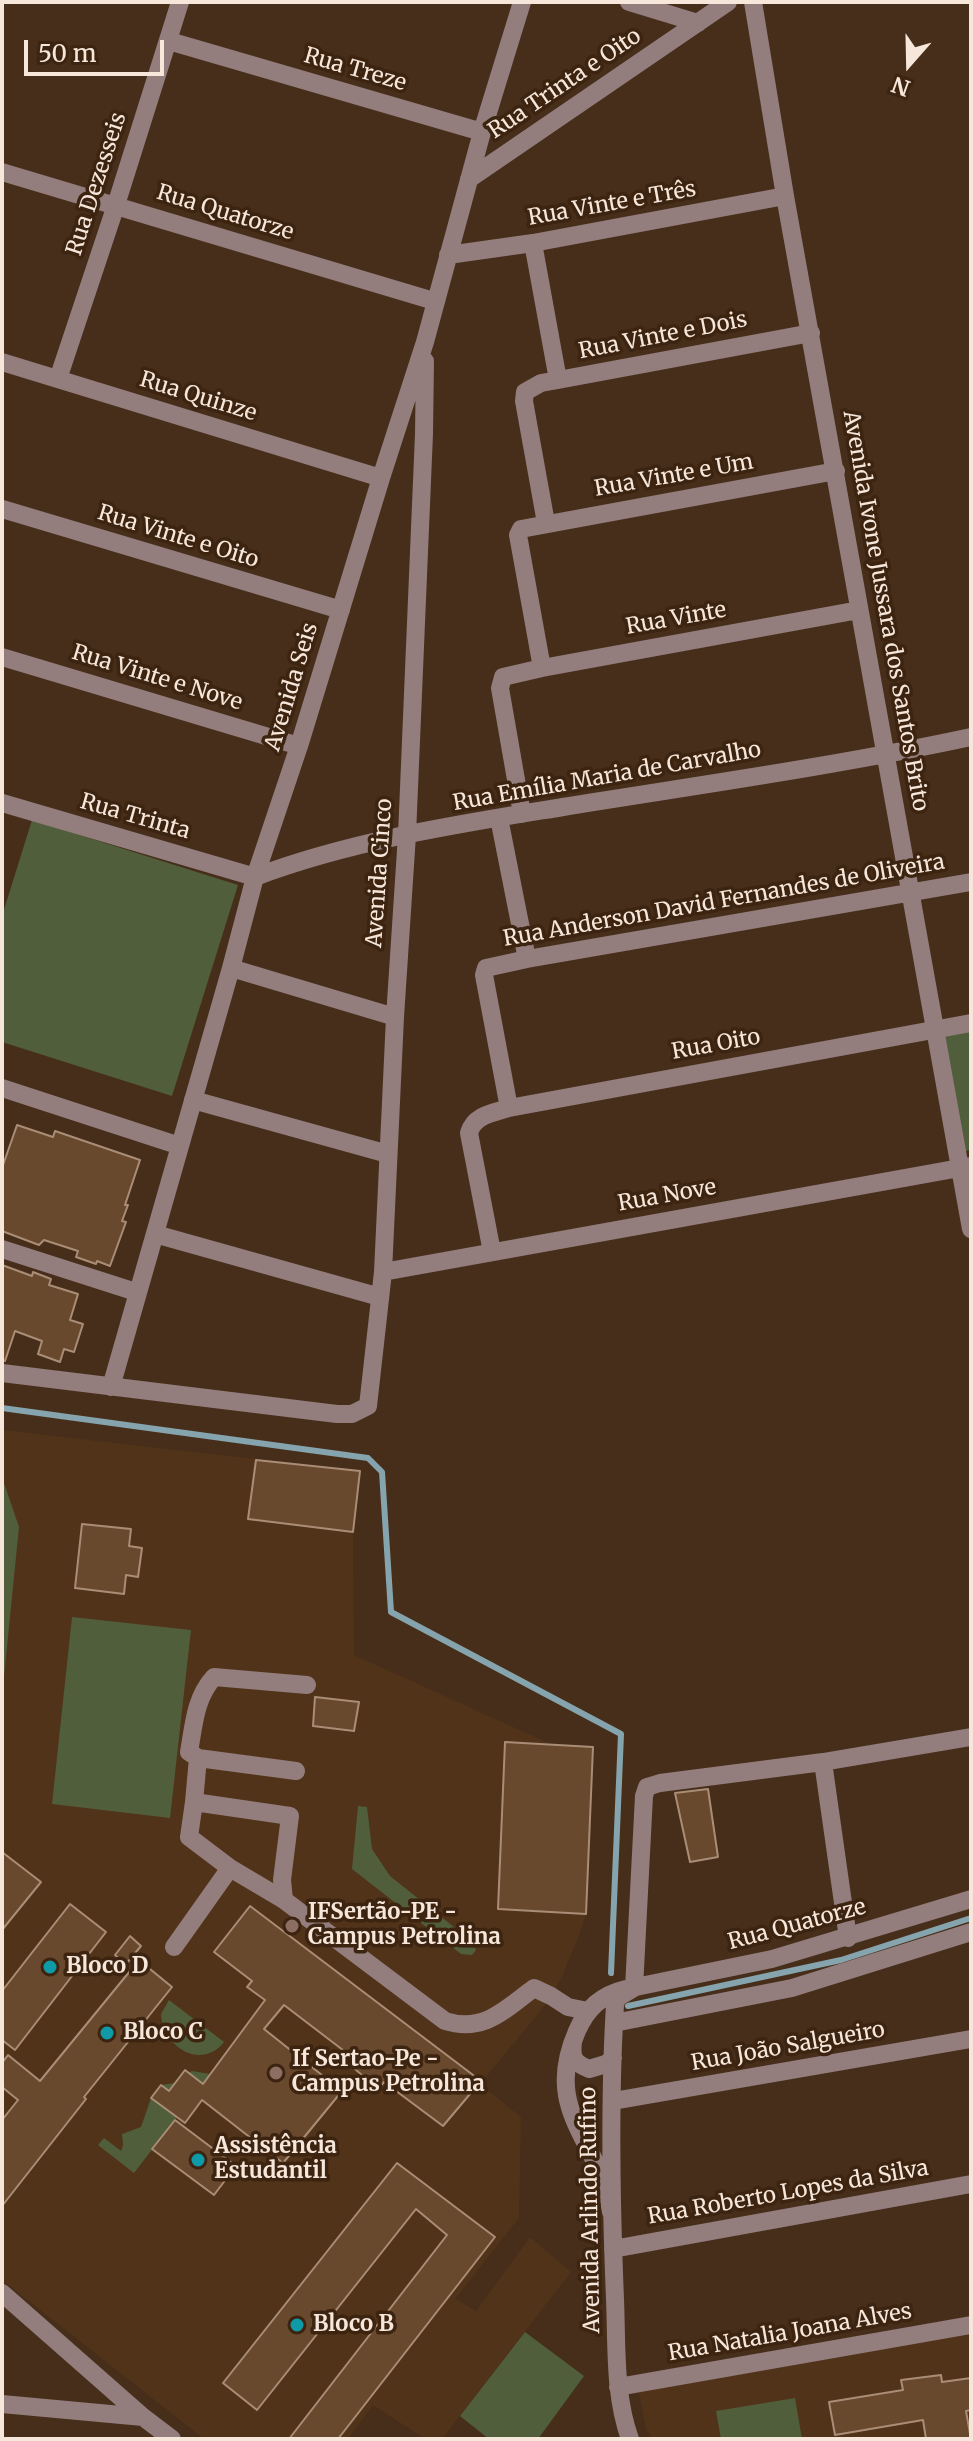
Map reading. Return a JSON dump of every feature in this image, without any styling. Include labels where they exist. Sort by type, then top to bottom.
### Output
[{"type":"street","name":"Rua Dezesseis","points":[[58,379],[180,2]]},
{"type":"street","name":"Avenida Seis","points":[[111,1387],[255,877],[425,342],[482,132],[522,2]]},
{"type":"street","points":[[629,2],[698,23]]},
{"type":"street","name":"Rua Trinta e Oito","points":[[469,179],[728,2]]},
{"type":"street","name":"Avenida Ivone Jussara dos Santos Brito","points":[[753,2],[935,1030],[966,1167],[971,1229]]},
{"type":"street","name":"Rua Treze","points":[[169,41],[482,132]]},
{"type":"street","name":"Rua Quatorze","points":[[2,172],[434,301]]},
{"type":"street","name":"Rua Vinte e Três","points":[[448,255],[533,243],[785,196]]},
{"type":"street","points":[[533,243],[558,380]]},
{"type":"street","name":"Rua Vinte e Dois","points":[[546,523],[524,401],[526,390],[541,383],[811,333]]},
{"type":"street","name":"Avenida Cinco","points":[[111,1387],[337,1414],[352,1414],[368,1406],[383,1272],[407,835],[425,342]]},
{"type":"street","name":"Rua Quinze","points":[[2,362],[381,478]]},
{"type":"street","name":"Rua Vinte e Um","points":[[542,668],[518,535],[521,529],[836,471]]},
{"type":"street","name":"Rua Vinte e Oito","points":[[2,509],[341,610]]},
{"type":"street","name":"Rua Vinte","points":[[522,814],[500,688],[503,677],[859,610]]},
{"type":"street","name":"Rua Vinte e Nove","points":[[2,657],[299,746]]},
{"type":"street","name":"Rua Emília Maria de Carvalho","points":[[255,877],[306,859],[407,835],[885,755],[971,737]]},
{"type":"street","name":"Rua Trinta","points":[[2,803],[255,877]]},
{"type":"street","points":[[499,818],[527,959]]},
{"type":"street","name":"Rua Anderson David Fernandes de Oliveira","points":[[509,1108],[484,975],[486,968],[971,882]]},
{"type":"street","points":[[231,968],[395,1017]]},
{"type":"street","name":"Rua Oito","points":[[492,1252],[469,1133],[473,1122],[509,1108],[971,1023]]},
{"type":"street","points":[[2,1088],[180,1146]]},
{"type":"street","points":[[193,1100],[388,1154]]},
{"type":"street","name":"Rua Nove","points":[[383,1272],[966,1167]]},
{"type":"street","points":[[155,1234],[380,1297]]},
{"type":"street","points":[[2,1249],[136,1292]]},
{"type":"street","points":[[2,1373],[111,1387]]},
{"type":"street","points":[[296,1771],[198,1758],[189,1752],[197,1703],[214,1677],[307,1685]]},
{"type":"street","points":[[634,1988],[644,1796],[647,1787],[971,1737]]},
{"type":"street","points":[[198,1758],[189,1837],[230,1868],[284,1900],[445,2021],[463,2026],[490,2019],[534,1988],[568,2007],[588,2011],[565,2067],[565,2081],[572,2120],[605,2182],[611,2212]]},
{"type":"street","points":[[823,1762],[848,1938]]},
{"type":"street","points":[[194,1802],[290,1816],[282,1880],[284,1900]]},
{"type":"street","points":[[174,1947],[230,1868]]},
{"type":"street","name":"Rua Quatorze","points":[[588,2011],[597,2001],[612,1993],[772,1959],[971,1899]]},
{"type":"street","points":[[614,2023],[792,1988],[971,1932]]},
{"type":"street","name":"Avenida Arlindo Rufino","points":[[630,2439],[618,2387],[611,2212],[615,2005],[617,1998],[634,1988]]},
{"type":"street","name":"Rua João Salgueiro","points":[[613,2101],[971,2039]]},
{"type":"street","points":[[574,2040],[571,2055],[580,2065],[597,2068],[613,2058]]},
{"type":"street","name":"Rua Roberto Lopes da Silva","points":[[613,2249],[971,2184]]},
{"type":"street","points":[[2,2293],[172,2439]]},
{"type":"street","name":"Rua Natalia Joana Alves","points":[[618,2387],[971,2325]]},
{"type":"street","points":[[2,2404],[143,2417]]},
{"type":"shaded area","name":"IFSertão-PE - Campus Petrolina","points":[[2,1430],[360,1471],[353,1532],[354,1655],[553,1745],[593,1747],[586,1914],[578,1938],[547,2003],[480,2084],[521,2117],[519,2218],[455,2299],[476,2311],[530,2237],[571,2272],[442,2439],[425,2439],[373,2405],[348,2439],[204,2439],[2,2280]]},
{"type":"shaded area","points":[[971,2331],[971,2439],[653,2439],[646,2429],[639,2391]]},
{"type":"green space","points":[[32,820],[238,885],[172,1096],[2,1042],[2,916]]},
{"type":"green space","points":[[971,1031],[971,1150],[959,1152],[937,1037]]},
{"type":"green space","points":[[2,1477],[19,1527],[2,1697]]},
{"type":"green space","points":[[72,1617],[191,1630],[170,1818],[52,1804]]},
{"type":"green space","points":[[358,1806],[367,1807],[372,1849],[390,1876],[474,1943],[476,1950],[472,1955],[461,1954],[352,1869]]},
{"type":"green space","points":[[169,2000],[224,2042],[204,2055],[184,2051],[168,2036],[163,2025],[161,2014]]},
{"type":"green space","points":[[188,2073],[210,2074],[134,2173],[98,2145],[104,2138],[121,2151],[122,2134],[141,2127],[151,2098],[163,2107],[172,2094],[161,2085],[175,2083],[186,2091]]},
{"type":"green space","points":[[525,2332],[584,2376],[538,2439],[489,2439],[460,2416]]},
{"type":"green space","points":[[795,2398],[802,2439],[721,2439],[716,2411]]},
{"type":"building","points":[[17,1125],[53,1137],[55,1131],[140,1160],[125,1205],[128,1205],[122,1221],[126,1222],[110,1266],[76,1257],[78,1251],[44,1240],[39,1245],[2,1231],[2,1168]]},
{"type":"building","points":[[2,1265],[32,1276],[33,1272],[51,1279],[49,1285],[78,1294],[70,1320],[83,1324],[74,1352],[64,1349],[60,1362],[38,1354],[42,1341],[15,1331],[5,1361],[2,1360]]},
{"type":"building","points":[[256,1460],[360,1471],[353,1532],[248,1519]]},
{"type":"building","points":[[82,1524],[131,1529],[129,1546],[142,1548],[138,1577],[126,1575],[124,1594],[75,1588]]},
{"type":"building","points":[[315,1697],[359,1702],[354,1731],[313,1726]]},
{"type":"building","points":[[505,1742],[593,1747],[586,1914],[498,1909]]},
{"type":"building","points":[[708,1789],[718,1857],[690,1862],[675,1793]]},
{"type":"building","points":[[2,1852],[41,1882],[2,1930]]},
{"type":"building","name":"Bloco D","points":[[70,1904],[106,1932],[15,2050],[2,2040],[2,1991]]},
{"type":"building","points":[[250,1906],[481,2081],[443,2126],[384,2082],[378,2089],[348,2063],[352,2057],[284,2005],[264,2029],[342,2091],[283,2163],[202,2100],[185,2123],[151,2098],[161,2085],[169,2091],[185,2070],[203,2084],[265,2000],[247,1987],[252,1981],[214,1952]]},
{"type":"building","points":[[130,1936],[141,1946],[126,1964],[115,1955]]},
{"type":"building","points":[[139,1960],[172,1987],[2,2206],[2,2120],[18,2100],[2,2087],[2,2063],[8,2055],[40,2081]]},
{"type":"building","name":"Assistência Estudantil","points":[[175,2120],[236,2166],[214,2195],[152,2149]]},
{"type":"building","points":[[397,2163],[495,2237],[338,2439],[289,2439],[447,2235],[416,2209],[257,2410],[223,2383]]},
{"type":"building","points":[[941,2375],[942,2382],[971,2378],[971,2410],[966,2411],[971,2439],[926,2439],[923,2420],[835,2435],[829,2402],[903,2390],[901,2380]]},
{"type":"waterway","points":[[2,1408],[368,1458],[382,1472],[391,1612],[621,1734],[611,1973]]},
{"type":"waterway","points":[[628,2006],[841,1960],[971,1918]]},
{"type":"place","name":"IFSertão-PE - Campus Petrolina","points":[[292,1926]]},
{"type":"place","name":"Bloco D","points":[[50,1967]]},
{"type":"place","name":"Bloco C","points":[[107,2033]]},
{"type":"place","name":"If Sertao-Pe - Campus Petrolina","points":[[276,2073]]},
{"type":"place","name":"Assistência Estudantil","points":[[198,2160]]},
{"type":"place","name":"Bloco B","points":[[297,2325]]}]
